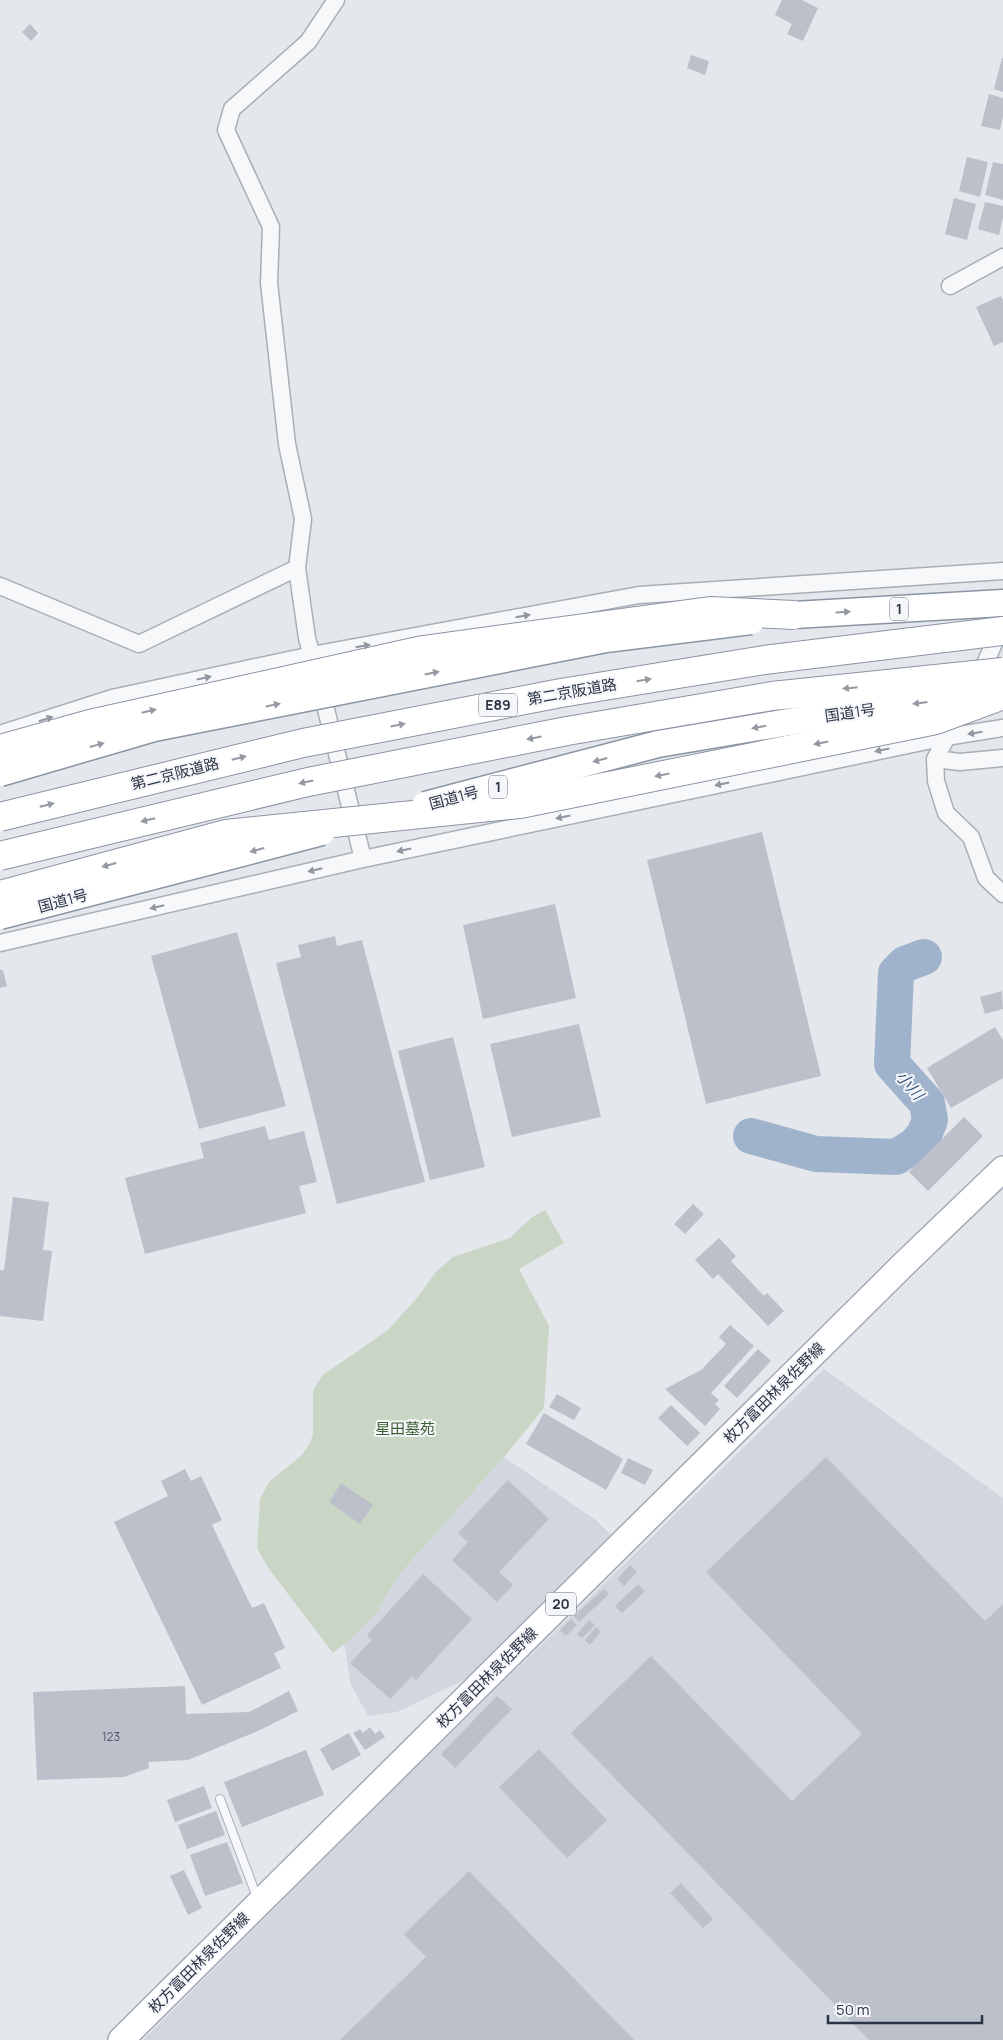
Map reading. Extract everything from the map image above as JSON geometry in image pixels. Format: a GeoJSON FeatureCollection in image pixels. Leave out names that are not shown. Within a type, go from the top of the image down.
{"type":"FeatureCollection","features":[{"type":"Feature","properties":{"kind":"highway","name":"1"},"geometry":{"type":"LineString","coordinates":[[0,773],[154,728],[606,639],[794,615],[1003,603]]}},
{"type":"Feature","properties":{"kind":"highway"},"geometry":{"type":"LineString","coordinates":[[0,749],[90,724],[423,650],[710,611],[794,615]]}},
{"type":"Feature","properties":{"kind":"highway","name":"第二京阪道路"},"geometry":{"type":"LineString","coordinates":[[0,817],[303,743],[552,695],[764,660],[1003,631]]}},
{"type":"Feature","properties":{"kind":"highway"},"geometry":{"type":"LineString","coordinates":[[0,856],[308,782],[568,731],[772,696],[1003,672]]}},
{"type":"Feature","properties":{"kind":"highway"},"geometry":{"type":"LineString","coordinates":[[0,895],[226,834],[520,804],[936,720],[1003,694]]}},
{"type":"Feature","properties":{"kind":"highway","name":"国道1号"},"geometry":{"type":"LineString","coordinates":[[0,916],[658,744],[854,712],[1003,694]]}},
{"type":"Feature","properties":{"kind":"main road","name":"枚方富田林泉佐野線"},"geometry":{"type":"LineString","coordinates":[[121,2040],[1003,1169]]}},
{"type":"Feature","properties":{"kind":"street"},"geometry":{"type":"LineString","coordinates":[[336,0],[308,42],[232,109],[226,130],[271,227],[269,283],[286,444],[303,519],[297,568],[307,638],[363,859]]}},
{"type":"Feature","properties":{"kind":"street"},"geometry":{"type":"LineString","coordinates":[[950,286],[1003,257]]}},
{"type":"Feature","properties":{"kind":"street"},"geometry":{"type":"LineString","coordinates":[[0,586],[139,644],[297,568]]}},
{"type":"Feature","properties":{"kind":"street"},"geometry":{"type":"LineString","coordinates":[[0,734],[112,698],[312,655],[639,595],[1003,572]]}},
{"type":"Feature","properties":{"kind":"street"},"geometry":{"type":"LineString","coordinates":[[1003,621],[967,704],[946,737],[935,759],[936,781],[946,813],[971,837],[986,878],[1003,894]]}},
{"type":"Feature","properties":{"kind":"street"},"geometry":{"type":"LineString","coordinates":[[0,943],[363,859],[946,737],[1003,728]]}},
{"type":"Feature","properties":{"kind":"street"},"geometry":{"type":"LineString","coordinates":[[935,759],[960,762],[1003,758]]}},
{"type":"Feature","properties":{"kind":"lane"},"geometry":{"type":"LineString","coordinates":[[220,1799],[259,1903]]}},
{"type":"Feature","properties":{"kind":"shaded area"},"geometry":{"type":"Polygon","coordinates":[[[824,1369],[1003,1498],[1003,2040],[143,2040],[404,1779],[824,1369]]]}},
{"type":"Feature","properties":{"kind":"shaded area"},"geometry":{"type":"Polygon","coordinates":[[[504,1457],[596,1520],[611,1535],[468,1678],[397,1712],[368,1716],[351,1685],[344,1643],[367,1624],[378,1611],[396,1578],[504,1457]]]}},
{"type":"Feature","properties":{"kind":"green space","name":"星田墓苑"},"geometry":{"type":"Polygon","coordinates":[[[545,1210],[564,1243],[519,1269],[549,1326],[544,1408],[504,1457],[396,1578],[378,1611],[367,1624],[333,1653],[269,1569],[257,1548],[260,1499],[269,1482],[302,1455],[310,1443],[313,1434],[313,1390],[323,1375],[388,1330],[417,1298],[436,1272],[453,1257],[510,1238],[532,1217],[545,1210]]]}},
{"type":"Feature","properties":{"kind":"building"},"geometry":{"type":"Polygon","coordinates":[[[782,0],[802,0],[818,8],[803,41],[787,34],[792,24],[775,15],[782,0]]]}},
{"type":"Feature","properties":{"kind":"building"},"geometry":{"type":"Polygon","coordinates":[[[30,24],[38,33],[31,41],[22,32],[30,24]]]}},
{"type":"Feature","properties":{"kind":"building"},"geometry":{"type":"Polygon","coordinates":[[[691,55],[709,61],[705,75],[687,68],[691,55]]]}},
{"type":"Feature","properties":{"kind":"building"},"geometry":{"type":"Polygon","coordinates":[[[1003,58],[1003,92],[994,89],[1003,58]]]}},
{"type":"Feature","properties":{"kind":"building"},"geometry":{"type":"Polygon","coordinates":[[[989,94],[1003,98],[1003,116],[1000,130],[981,126],[989,94]]]}},
{"type":"Feature","properties":{"kind":"building"},"geometry":{"type":"Polygon","coordinates":[[[967,157],[988,162],[980,197],[959,191],[967,157]]]}},
{"type":"Feature","properties":{"kind":"building"},"geometry":{"type":"Polygon","coordinates":[[[993,162],[1003,164],[1003,200],[985,195],[993,162]]]}},
{"type":"Feature","properties":{"kind":"building"},"geometry":{"type":"Polygon","coordinates":[[[954,198],[976,204],[967,240],[945,234],[954,198]]]}},
{"type":"Feature","properties":{"kind":"building"},"geometry":{"type":"Polygon","coordinates":[[[985,202],[1003,206],[1003,217],[999,235],[978,229],[985,202]]]}},
{"type":"Feature","properties":{"kind":"building"},"geometry":{"type":"Polygon","coordinates":[[[1001,296],[1003,300],[1003,342],[994,346],[976,307],[1001,296]]]}},
{"type":"Feature","properties":{"kind":"building"},"geometry":{"type":"Polygon","coordinates":[[[762,832],[821,1076],[706,1104],[647,860],[762,832]]]}},
{"type":"Feature","properties":{"kind":"building"},"geometry":{"type":"Polygon","coordinates":[[[555,904],[576,998],[483,1019],[463,925],[555,904]]]}},
{"type":"Feature","properties":{"kind":"building"},"geometry":{"type":"Polygon","coordinates":[[[237,932],[286,1106],[199,1129],[151,956],[237,932]]]}},
{"type":"Feature","properties":{"kind":"building"},"geometry":{"type":"Polygon","coordinates":[[[335,936],[337,946],[362,940],[425,1182],[337,1204],[276,963],[301,957],[298,945],[335,936]]]}},
{"type":"Feature","properties":{"kind":"building"},"geometry":{"type":"Polygon","coordinates":[[[0,970],[3,970],[7,986],[0,988],[0,970]]]}},
{"type":"Feature","properties":{"kind":"building"},"geometry":{"type":"Polygon","coordinates":[[[1002,991],[1003,1009],[985,1014],[980,997],[1002,991]]]}},
{"type":"Feature","properties":{"kind":"building"},"geometry":{"type":"Polygon","coordinates":[[[579,1024],[601,1117],[512,1137],[490,1044],[579,1024]]]}},
{"type":"Feature","properties":{"kind":"building"},"geometry":{"type":"Polygon","coordinates":[[[995,1027],[1003,1040],[1003,1078],[951,1108],[927,1068],[995,1027]]]}},
{"type":"Feature","properties":{"kind":"building"},"geometry":{"type":"Polygon","coordinates":[[[453,1037],[485,1167],[430,1180],[398,1051],[453,1037]]]}},
{"type":"Feature","properties":{"kind":"building"},"geometry":{"type":"Polygon","coordinates":[[[964,1117],[983,1136],[928,1191],[909,1172],[964,1117]]]}},
{"type":"Feature","properties":{"kind":"building"},"geometry":{"type":"Polygon","coordinates":[[[265,1126],[269,1140],[304,1131],[317,1182],[299,1186],[306,1213],[145,1254],[125,1178],[204,1158],[200,1143],[265,1126]]]}},
{"type":"Feature","properties":{"kind":"building"},"geometry":{"type":"Polygon","coordinates":[[[13,1197],[49,1202],[43,1250],[52,1251],[43,1321],[0,1316],[0,1270],[4,1270],[13,1197]]]}},
{"type":"Feature","properties":{"kind":"building"},"geometry":{"type":"Polygon","coordinates":[[[693,1204],[704,1214],[685,1234],[674,1224],[693,1204]]]}},
{"type":"Feature","properties":{"kind":"building"},"geometry":{"type":"Polygon","coordinates":[[[719,1238],[736,1256],[731,1261],[764,1296],[767,1293],[784,1311],[768,1326],[718,1274],[713,1279],[695,1260],[719,1238]]]}},
{"type":"Feature","properties":{"kind":"building"},"geometry":{"type":"Polygon","coordinates":[[[730,1325],[754,1346],[711,1393],[719,1400],[715,1404],[720,1409],[705,1426],[665,1389],[701,1370],[726,1344],[719,1337],[730,1325]]]}},
{"type":"Feature","properties":{"kind":"building"},"geometry":{"type":"Polygon","coordinates":[[[758,1349],[771,1361],[737,1398],[724,1386],[758,1349]]]}},
{"type":"Feature","properties":{"kind":"building"},"geometry":{"type":"Polygon","coordinates":[[[557,1394],[581,1408],[574,1420],[549,1407],[557,1394]]]}},
{"type":"Feature","properties":{"kind":"building"},"geometry":{"type":"Polygon","coordinates":[[[671,1405],[700,1433],[687,1446],[658,1418],[671,1405]]]}},
{"type":"Feature","properties":{"kind":"building"},"geometry":{"type":"Polygon","coordinates":[[[544,1413],[623,1459],[606,1490],[526,1444],[544,1413]]]}},
{"type":"Feature","properties":{"kind":"building"},"geometry":{"type":"Polygon","coordinates":[[[826,1457],[985,1621],[1003,1604],[1003,2040],[869,2040],[571,1733],[651,1656],[792,1801],[862,1734],[706,1572],[826,1457]]]}},
{"type":"Feature","properties":{"kind":"building"},"geometry":{"type":"Polygon","coordinates":[[[628,1458],[653,1470],[645,1485],[621,1473],[628,1458]]]}},
{"type":"Feature","properties":{"kind":"building"},"geometry":{"type":"Polygon","coordinates":[[[185,1469],[191,1481],[201,1476],[222,1520],[212,1525],[252,1608],[264,1603],[285,1648],[274,1653],[281,1668],[202,1705],[114,1522],[168,1496],[161,1481],[185,1469]]]}},
{"type":"Feature","properties":{"kind":"building"},"geometry":{"type":"Polygon","coordinates":[[[508,1480],[549,1519],[499,1572],[513,1585],[497,1602],[452,1560],[468,1542],[458,1533],[508,1480]]]}},
{"type":"Feature","properties":{"kind":"building"},"geometry":{"type":"Polygon","coordinates":[[[341,1483],[373,1505],[360,1524],[329,1502],[341,1483]]]}},
{"type":"Feature","properties":{"kind":"building"},"geometry":{"type":"Polygon","coordinates":[[[630,1565],[637,1572],[624,1586],[617,1579],[630,1565]]]}},
{"type":"Feature","properties":{"kind":"building"},"geometry":{"type":"Polygon","coordinates":[[[423,1574],[472,1619],[416,1680],[412,1676],[390,1699],[350,1663],[372,1640],[367,1635],[423,1574]]]}},
{"type":"Feature","properties":{"kind":"building"},"geometry":{"type":"Polygon","coordinates":[[[638,1584],[645,1591],[622,1613],[615,1606],[638,1584]]]}},
{"type":"Feature","properties":{"kind":"building"},"geometry":{"type":"Polygon","coordinates":[[[604,1589],[609,1594],[579,1622],[574,1616],[604,1589]]]}},
{"type":"Feature","properties":{"kind":"building"},"geometry":{"type":"Polygon","coordinates":[[[571,1619],[577,1625],[566,1636],[560,1630],[571,1619]]]}},
{"type":"Feature","properties":{"kind":"building"},"geometry":{"type":"Polygon","coordinates":[[[589,1620],[595,1625],[582,1638],[577,1634],[589,1620]]]}},
{"type":"Feature","properties":{"kind":"building"},"geometry":{"type":"Polygon","coordinates":[[[596,1627],[601,1631],[590,1645],[585,1640],[596,1627]]]}},
{"type":"Feature","properties":{"kind":"building"},"geometry":{"type":"Polygon","coordinates":[[[185,1686],[186,1714],[249,1712],[289,1691],[298,1711],[258,1731],[188,1760],[148,1762],[149,1768],[124,1777],[37,1780],[33,1692],[185,1686]]]}},
{"type":"Feature","properties":{"kind":"building"},"geometry":{"type":"Polygon","coordinates":[[[497,1696],[512,1709],[455,1768],[441,1754],[497,1696]]]}},
{"type":"Feature","properties":{"kind":"building"},"geometry":{"type":"Polygon","coordinates":[[[370,1727],[375,1734],[380,1730],[385,1737],[365,1750],[353,1733],[360,1729],[363,1733],[370,1727]]]}},
{"type":"Feature","properties":{"kind":"building"},"geometry":{"type":"Polygon","coordinates":[[[349,1733],[361,1755],[332,1771],[320,1749],[349,1733]]]}},
{"type":"Feature","properties":{"kind":"building"},"geometry":{"type":"Polygon","coordinates":[[[539,1749],[607,1820],[567,1858],[499,1787],[539,1749]]]}},
{"type":"Feature","properties":{"kind":"building"},"geometry":{"type":"Polygon","coordinates":[[[306,1750],[324,1795],[242,1827],[224,1782],[306,1750]]]}},
{"type":"Feature","properties":{"kind":"building"},"geometry":{"type":"Polygon","coordinates":[[[204,1786],[212,1808],[175,1822],[167,1800],[204,1786]]]}},
{"type":"Feature","properties":{"kind":"building"},"geometry":{"type":"Polygon","coordinates":[[[216,1811],[225,1835],[187,1849],[178,1825],[216,1811]]]}},
{"type":"Feature","properties":{"kind":"building"},"geometry":{"type":"Polygon","coordinates":[[[227,1842],[243,1883],[205,1896],[190,1855],[227,1842]]]}},
{"type":"Feature","properties":{"kind":"building"},"geometry":{"type":"Polygon","coordinates":[[[184,1870],[202,1908],[188,1915],[170,1876],[184,1870]]]}},
{"type":"Feature","properties":{"kind":"building"},"geometry":{"type":"Polygon","coordinates":[[[469,1871],[634,2040],[340,2040],[426,1957],[404,1934],[469,1871]]]}},
{"type":"Feature","properties":{"kind":"building"},"geometry":{"type":"Polygon","coordinates":[[[681,1883],[713,1919],[703,1928],[670,1893],[681,1883]]]}},
{"type":"Feature","properties":{"kind":"waterway","name":"小川"},"geometry":{"type":"LineString","coordinates":[[751,1136],[816,1154],[896,1157],[914,1146],[924,1135],[930,1120],[927,1103],[892,1064],[896,973],[905,964],[924,957]]}}]}
